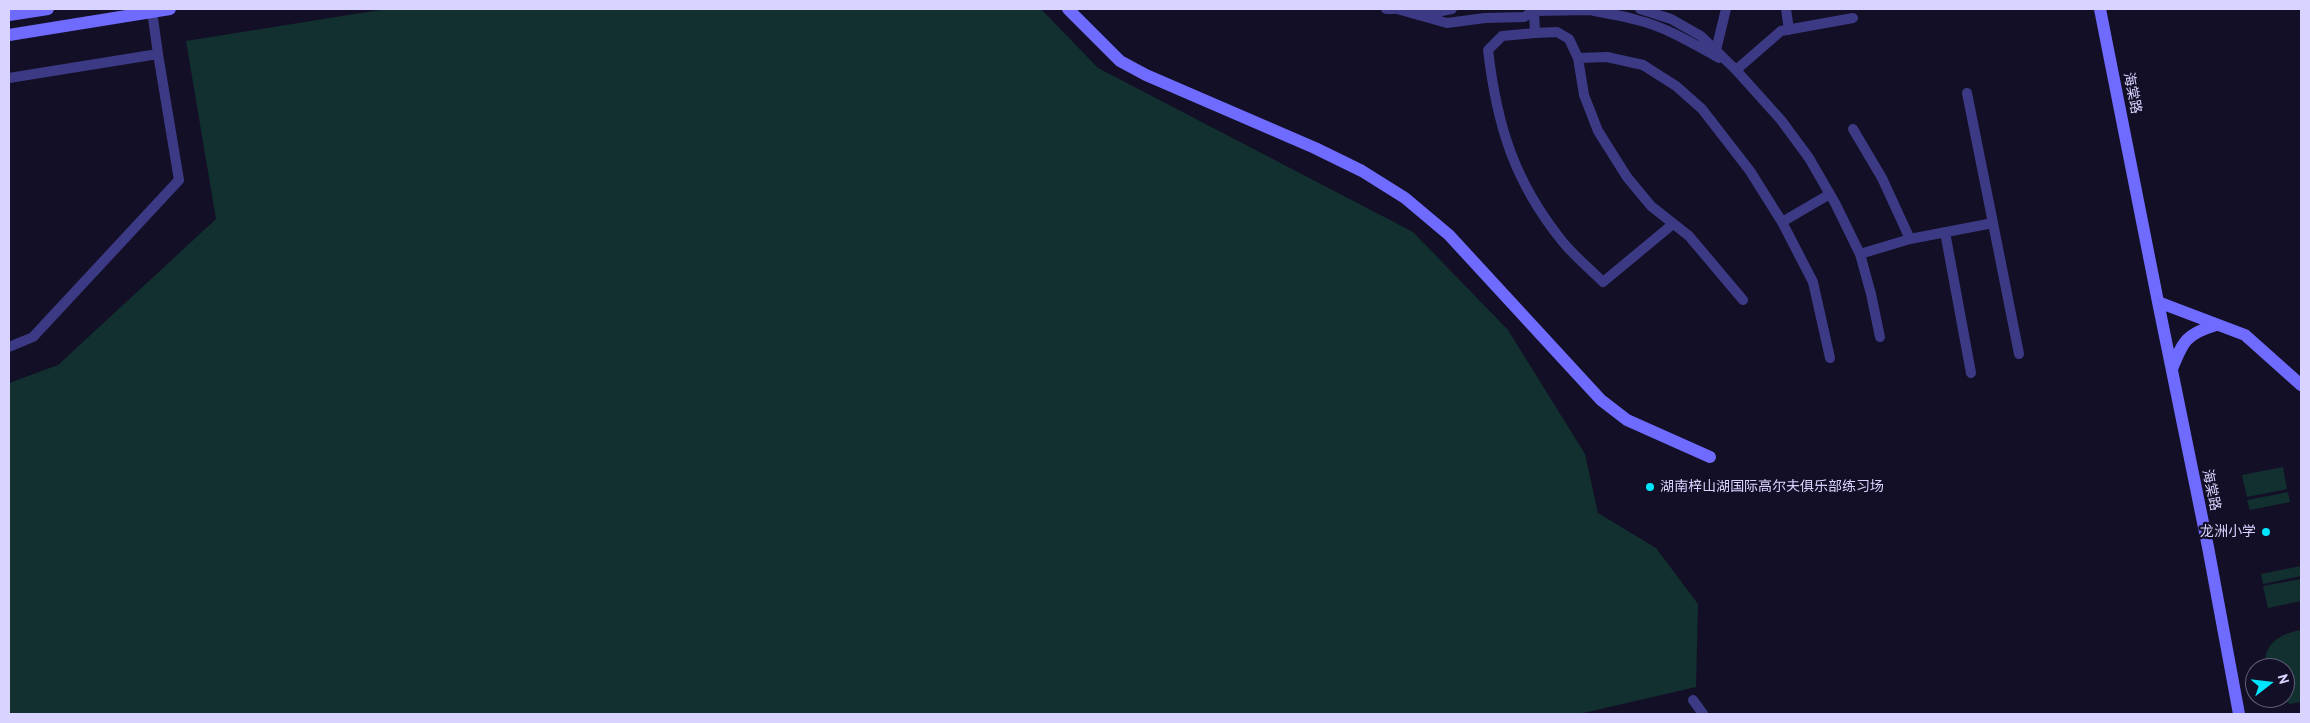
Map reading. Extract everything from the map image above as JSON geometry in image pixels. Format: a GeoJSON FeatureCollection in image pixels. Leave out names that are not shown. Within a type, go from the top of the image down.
{"type":"FeatureCollection","features":[{"type":"Feature","properties":{"kind":"street"},"geometry":{"type":"LineString","coordinates":[[9,15],[48,9]]}},
{"type":"Feature","properties":{"kind":"street"},"geometry":{"type":"LineString","coordinates":[[9,35],[170,9]]}},
{"type":"Feature","properties":{"kind":"street"},"geometry":{"type":"LineString","coordinates":[[1068,9],[1120,61],[1146,75],[1315,148],[1362,171],[1404,198],[1450,235],[1600,400],[1628,420],[1710,457]]}},
{"type":"Feature","properties":{"kind":"street"},"geometry":{"type":"LineString","coordinates":[[1386,9],[1395,9],[1447,23],[1486,18],[1524,17],[1532,10],[1585,9],[1607,15],[1636,19],[1669,31],[1732,66]]}},
{"type":"Feature","properties":{"kind":"street"},"geometry":{"type":"LineString","coordinates":[[1418,9],[1431,13],[1452,9]]}},
{"type":"Feature","properties":{"kind":"street"},"geometry":{"type":"LineString","coordinates":[[1640,9],[1671,19],[1701,36],[1732,66],[1781,120],[1809,158],[1830,194],[1860,254],[1872,294],[1880,337]]}},
{"type":"Feature","properties":{"kind":"street"},"geometry":{"type":"LineString","coordinates":[[1716,50],[1726,9]]}},
{"type":"Feature","properties":{"kind":"street"},"geometry":{"type":"LineString","coordinates":[[1786,9],[1789,30]]}},
{"type":"Feature","properties":{"kind":"street","name":"海棠路"},"geometry":{"type":"LineString","coordinates":[[2100,9],[2239,714]]}},
{"type":"Feature","properties":{"kind":"street"},"geometry":{"type":"LineString","coordinates":[[1532,10],[1535,33]]}},
{"type":"Feature","properties":{"kind":"street"},"geometry":{"type":"LineString","coordinates":[[9,347],[33,337],[179,180],[152,11]]}},
{"type":"Feature","properties":{"kind":"street"},"geometry":{"type":"LineString","coordinates":[[1732,66],[1781,31],[1853,18]]}},
{"type":"Feature","properties":{"kind":"street"},"geometry":{"type":"LineString","coordinates":[[1673,224],[1603,282],[1563,242],[1537,205],[1509,152],[1493,90],[1488,50],[1502,36],[1557,32],[1569,39],[1578,58],[1584,95],[1606,144],[1627,177],[1651,206],[1689,236],[1742,300]]}},
{"type":"Feature","properties":{"kind":"street"},"geometry":{"type":"LineString","coordinates":[[9,78],[158,54]]}},
{"type":"Feature","properties":{"kind":"street"},"geometry":{"type":"LineString","coordinates":[[1578,58],[1607,57],[1643,65],[1676,86],[1702,109],[1750,171],[1782,222],[1813,282],[1830,358]]}},
{"type":"Feature","properties":{"kind":"street"},"geometry":{"type":"LineString","coordinates":[[1968,93],[2019,354]]}},
{"type":"Feature","properties":{"kind":"street"},"geometry":{"type":"LineString","coordinates":[[1853,129],[1882,178],[1910,239]]}},
{"type":"Feature","properties":{"kind":"street"},"geometry":{"type":"LineString","coordinates":[[1782,222],[1830,194]]}},
{"type":"Feature","properties":{"kind":"street"},"geometry":{"type":"LineString","coordinates":[[1860,254],[1910,239],[1993,223]]}},
{"type":"Feature","properties":{"kind":"street"},"geometry":{"type":"LineString","coordinates":[[1945,232],[1971,373]]}},
{"type":"Feature","properties":{"kind":"street"},"geometry":{"type":"LineString","coordinates":[[2158,302],[2246,335],[2301,385]]}},
{"type":"Feature","properties":{"kind":"street"},"geometry":{"type":"LineString","coordinates":[[2172,370],[2181,345],[2196,331],[2216,325]]}},
{"type":"Feature","properties":{"kind":"street"},"geometry":{"type":"LineString","coordinates":[[1693,700],[1703,714]]}},
{"type":"Feature","properties":{"kind":"green space"},"geometry":{"type":"Polygon","coordinates":[[[386,9],[1041,9],[1098,68],[1413,232],[1508,330],[1585,454],[1598,513],[1656,548],[1698,604],[1696,687],[1579,714],[9,714],[9,383],[58,365],[216,219],[186,41],[386,9]]]}},
{"type":"Feature","properties":{"kind":"green space"},"geometry":{"type":"Polygon","coordinates":[[[2283,467],[2287,489],[2247,497],[2242,475],[2283,467]]]}},
{"type":"Feature","properties":{"kind":"green space"},"geometry":{"type":"Polygon","coordinates":[[[2288,492],[2290,502],[2250,510],[2247,500],[2288,492]]]}},
{"type":"Feature","properties":{"kind":"green space"},"geometry":{"type":"Polygon","coordinates":[[[2301,566],[2301,576],[2263,584],[2261,574],[2301,566]]]}},
{"type":"Feature","properties":{"kind":"green space"},"geometry":{"type":"Polygon","coordinates":[[[2301,579],[2301,601],[2268,608],[2263,586],[2301,579]]]}},
{"type":"Feature","properties":{"kind":"green space"},"geometry":{"type":"Polygon","coordinates":[[[2301,630],[2301,702],[2295,703],[2295,658],[2265,658],[2274,641],[2286,634],[2301,630]]]}},
{"type":"Feature","properties":{"kind":"place","name":"湖南梓山湖国际高尔夫俱乐部练习场"},"geometry":{"type":"Point","coordinates":[1650,487]}},
{"type":"Feature","properties":{"kind":"place","name":"龙洲小学"},"geometry":{"type":"Point","coordinates":[2266,532]}}]}
